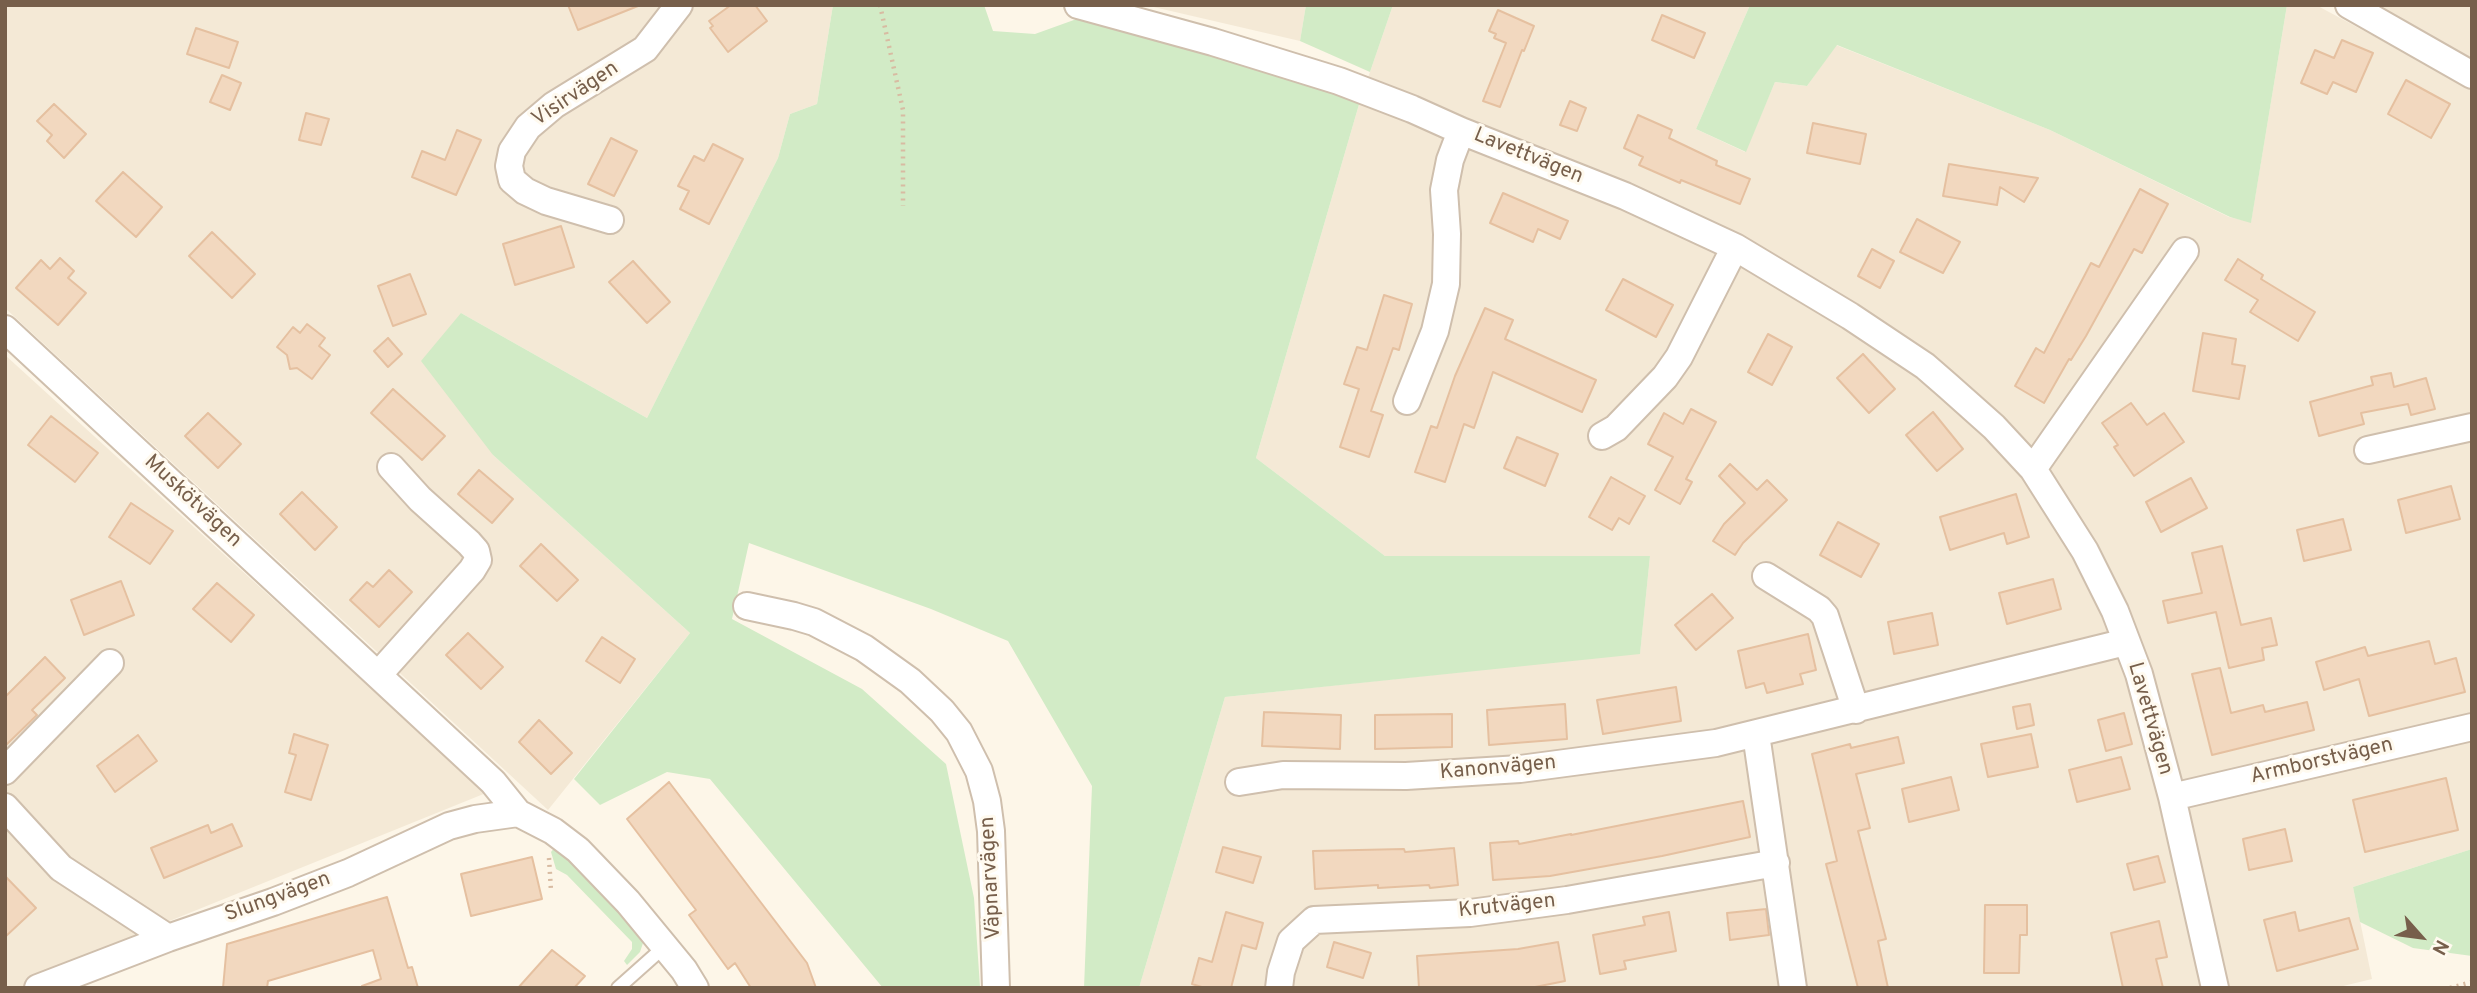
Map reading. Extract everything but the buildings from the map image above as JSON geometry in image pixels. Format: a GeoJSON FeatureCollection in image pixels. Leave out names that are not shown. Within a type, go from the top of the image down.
{"type":"FeatureCollection","features":[{"type":"Feature","properties":{"kind":"street","name":"Visirvägen"},"geometry":{"type":"LineString","coordinates":[[610,220],[546,201],[525,191],[513,180],[509,166],[512,151],[528,127],[554,105],[645,49],[679,5]]}},
{"type":"Feature","properties":{"kind":"street"},"geometry":{"type":"LineString","coordinates":[[1078,5],[1213,42],[1339,81],[1412,108],[1461,131]]}},
{"type":"Feature","properties":{"kind":"street"},"geometry":{"type":"LineString","coordinates":[[2349,5],[2472,75]]}},
{"type":"Feature","properties":{"kind":"street","name":"Lavettvägen"},"geometry":{"type":"LineString","coordinates":[[1407,401],[1435,331],[1446,284],[1444,190],[1450,160],[1461,131],[1625,196],[1735,247],[1850,316],[1925,366],[1994,427],[2033,469],[2085,551],[2115,611],[2139,674],[2172,797],[2215,988]]}},
{"type":"Feature","properties":{"kind":"street"},"geometry":{"type":"LineString","coordinates":[[1602,436],[1616,428],[1665,376],[1679,357],[1735,247]]}},
{"type":"Feature","properties":{"kind":"street"},"geometry":{"type":"LineString","coordinates":[[2033,469],[2185,251]]}},
{"type":"Feature","properties":{"kind":"street","name":"Muskötvägen"},"geometry":{"type":"LineString","coordinates":[[5,329],[493,782],[518,813],[546,826],[578,850],[628,902],[695,988]]}},
{"type":"Feature","properties":{"kind":"street"},"geometry":{"type":"LineString","coordinates":[[2368,450],[2472,427]]}},
{"type":"Feature","properties":{"kind":"street"},"geometry":{"type":"LineString","coordinates":[[378,676],[478,560],[476,551],[469,543],[419,499],[391,467]]}},
{"type":"Feature","properties":{"kind":"street"},"geometry":{"type":"LineString","coordinates":[[1766,576],[1819,609],[1825,616],[1856,710]]}},
{"type":"Feature","properties":{"kind":"street","name":"Väpnarvägen"},"geometry":{"type":"LineString","coordinates":[[747,606],[794,615],[814,622],[864,648],[910,681],[942,711],[958,732],[979,771],[990,821],[995,899],[996,988]]}},
{"type":"Feature","properties":{"kind":"street","name":"Kanonvägen"},"geometry":{"type":"LineString","coordinates":[[1239,782],[1283,775],[1406,776],[1520,769],[1716,743],[2126,642]]}},
{"type":"Feature","properties":{"kind":"street"},"geometry":{"type":"LineString","coordinates":[[5,771],[110,663]]}},
{"type":"Feature","properties":{"kind":"street","name":"Armborstvägen"},"geometry":{"type":"LineString","coordinates":[[2172,797],[2472,727]]}},
{"type":"Feature","properties":{"kind":"street"},"geometry":{"type":"LineString","coordinates":[[1756,734],[1793,988]]}},
{"type":"Feature","properties":{"kind":"street"},"geometry":{"type":"LineString","coordinates":[[5,807],[61,868],[168,937]]}},
{"type":"Feature","properties":{"kind":"street","name":"Slungvägen"},"geometry":{"type":"LineString","coordinates":[[38,988],[168,937],[273,902],[348,873],[449,826],[483,817],[518,813]]}},
{"type":"Feature","properties":{"kind":"street","name":"Krutvägen"},"geometry":{"type":"LineString","coordinates":[[1279,988],[1291,940],[1314,920],[1471,913],[1567,901],[1776,863]]}},
{"type":"Feature","properties":{"kind":"lane"},"geometry":{"type":"LineString","coordinates":[[618,988],[664,947]]}},
{"type":"Feature","properties":{"kind":"path"},"geometry":{"type":"LineString","coordinates":[[880,5],[903,110],[903,206]]}},
{"type":"Feature","properties":{"kind":"path"},"geometry":{"type":"LineString","coordinates":[[2450,988],[2472,982]]}},
{"type":"Feature","properties":{"kind":"shaded area"},"geometry":{"type":"Polygon","coordinates":[[[5,5],[833,5],[817,104],[790,114],[778,158],[647,418],[461,313],[493,455],[690,633],[548,810],[5,308],[5,5]]]}},
{"type":"Feature","properties":{"kind":"shaded area"},"geometry":{"type":"Polygon","coordinates":[[[1145,5],[1306,5],[1300,41],[1145,5]]]}},
{"type":"Feature","properties":{"kind":"shaded area"},"geometry":{"type":"Polygon","coordinates":[[[1393,5],[1750,5],[1696,129],[1745,152],[1775,82],[1807,86],[1836,45],[2050,130],[2229,217],[2251,222],[2287,5],[2316,5],[2472,89],[2472,849],[2353,887],[2372,979],[2335,988],[1139,988],[1225,697],[1640,653],[1650,556],[1385,556],[1256,458],[1360,101],[1393,5]]]}},
{"type":"Feature","properties":{"kind":"shaded area"},"geometry":{"type":"Polygon","coordinates":[[[2372,5],[2472,5],[2472,61],[2372,5]]]}},
{"type":"Feature","properties":{"kind":"shaded area"},"geometry":{"type":"Polygon","coordinates":[[[5,355],[486,793],[167,922],[59,853],[5,797],[5,355]]]}},
{"type":"Feature","properties":{"kind":"shaded area"},"geometry":{"type":"Polygon","coordinates":[[[5,826],[20,845],[57,875],[152,938],[23,988],[5,988],[5,826]]]}},
{"type":"Feature","properties":{"kind":"green space"},"geometry":{"type":"Polygon","coordinates":[[[833,5],[984,5],[993,31],[1035,34],[1085,16],[1360,101],[1256,458],[1385,556],[1650,556],[1640,654],[1225,697],[1139,988],[1084,988],[1092,786],[1008,641],[931,609],[749,543],[732,619],[862,689],[946,764],[974,898],[980,987],[883,988],[710,779],[667,772],[600,805],[574,779],[690,633],[493,455],[421,361],[461,313],[647,418],[778,158],[790,114],[817,104],[833,5]]]}},
{"type":"Feature","properties":{"kind":"green space"},"geometry":{"type":"Polygon","coordinates":[[[1306,5],[1393,5],[1370,72],[1300,41],[1306,5]]]}},
{"type":"Feature","properties":{"kind":"green space"},"geometry":{"type":"Polygon","coordinates":[[[1750,5],[2287,5],[2251,223],[2230,217],[2050,130],[1837,45],[1807,86],[1775,82],[1746,152],[1696,129],[1750,5]]]}},
{"type":"Feature","properties":{"kind":"green space"},"geometry":{"type":"Polygon","coordinates":[[[555,847],[572,861],[639,933],[643,943],[640,952],[627,965],[624,961],[632,949],[632,942],[567,875],[556,869],[551,852],[555,847]]]}},
{"type":"Feature","properties":{"kind":"green space"},"geometry":{"type":"Polygon","coordinates":[[[2472,849],[2472,956],[2413,948],[2360,922],[2353,887],[2472,849]]]}}]}
